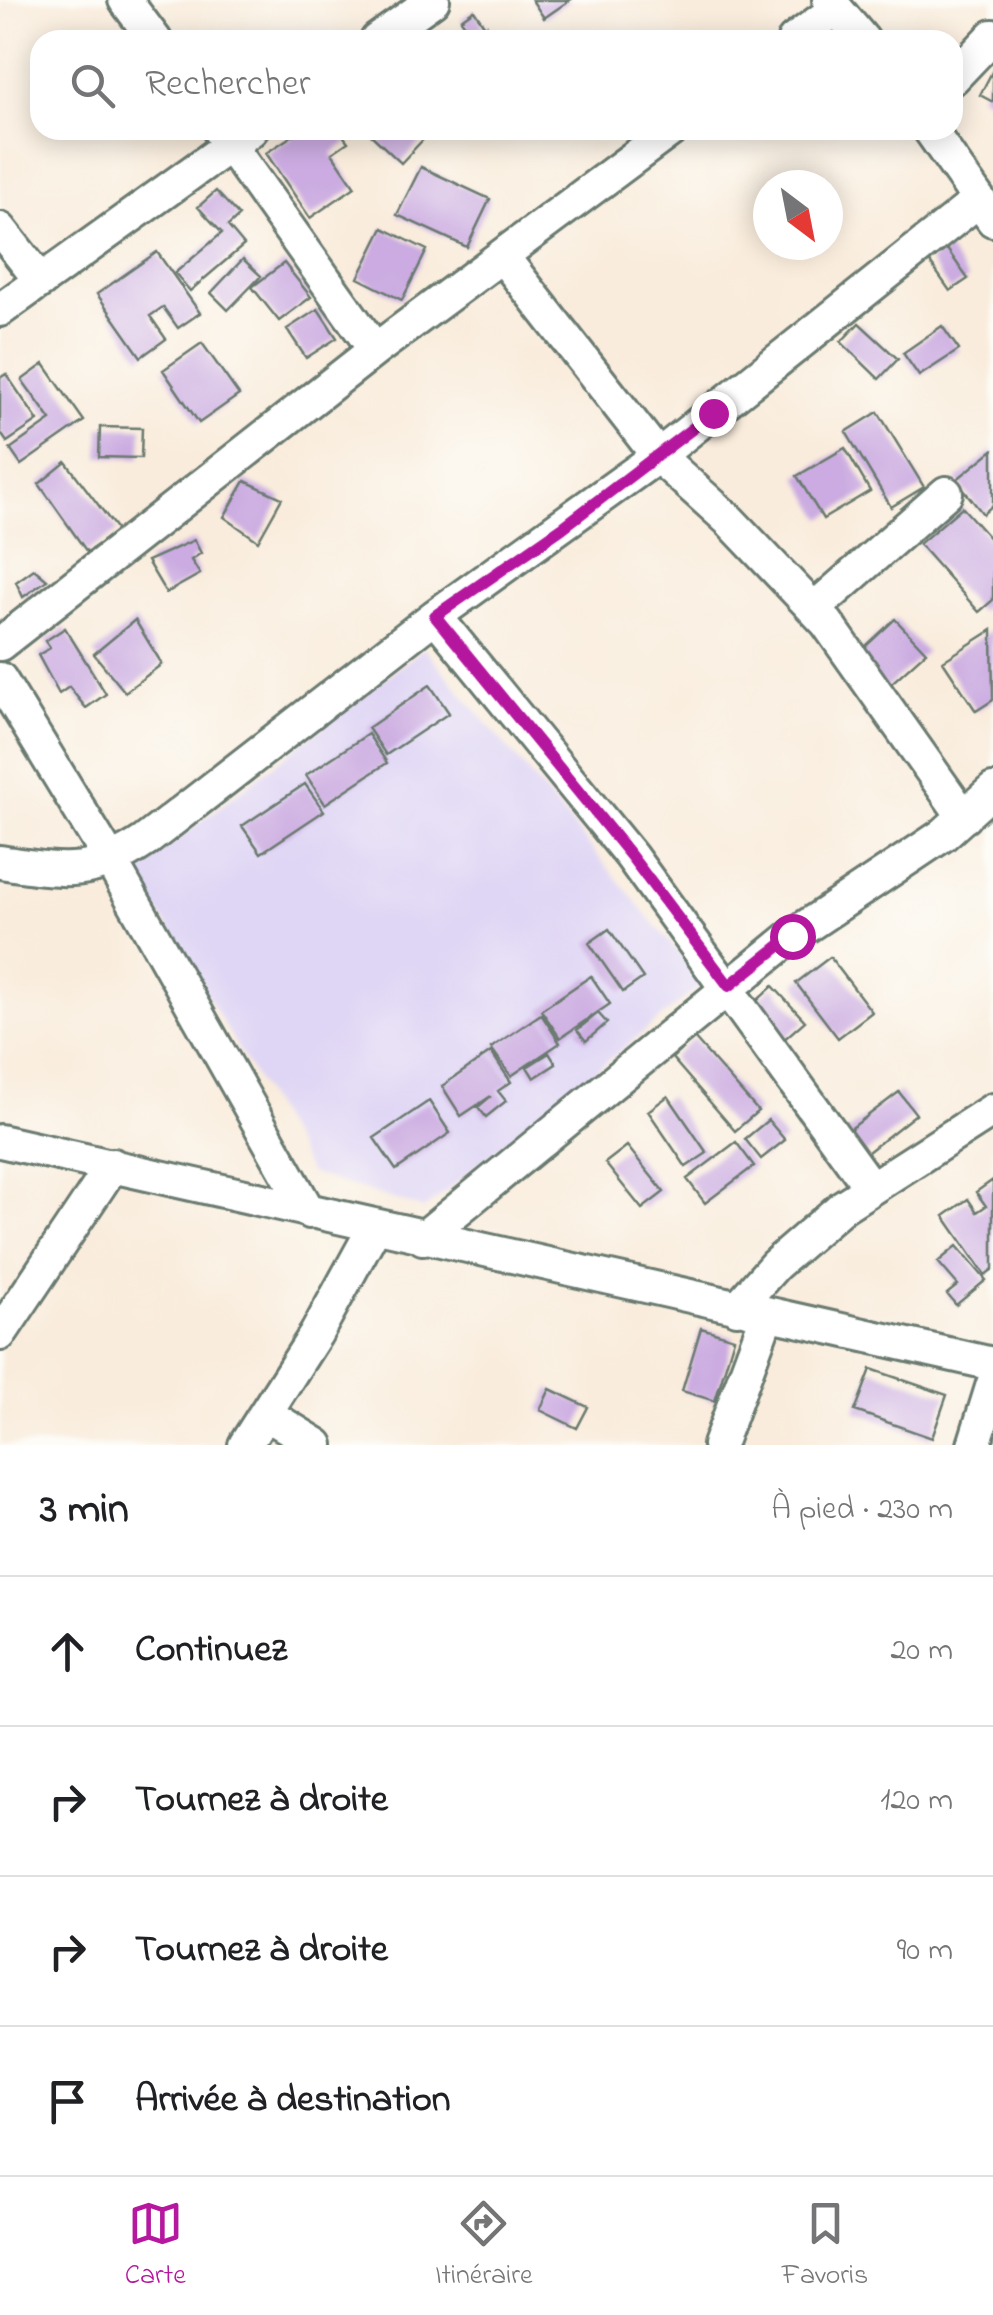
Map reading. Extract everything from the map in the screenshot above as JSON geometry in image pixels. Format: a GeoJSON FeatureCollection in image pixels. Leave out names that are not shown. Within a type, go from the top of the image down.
{"type":"FeatureCollection","features":[{"type":"Feature","properties":{"kind":"street"},"geometry":{"type":"LineString","coordinates":[[125,0],[148,30]]}},
{"type":"Feature","properties":{"kind":"street"},"geometry":{"type":"LineString","coordinates":[[391,30],[433,0]]}},
{"type":"Feature","properties":{"kind":"street"},"geometry":{"type":"LineString","coordinates":[[805,30],[832,5],[854,30]]}},
{"type":"Feature","properties":{"kind":"street"},"geometry":{"type":"LineString","coordinates":[[963,68],[993,36]]}},
{"type":"Feature","properties":{"kind":"street"},"geometry":{"type":"LineString","coordinates":[[0,310],[226,140]]}},
{"type":"Feature","properties":{"kind":"street"},"geometry":{"type":"LineString","coordinates":[[236,140],[375,350]]}},
{"type":"Feature","properties":{"kind":"street"},"geometry":{"type":"LineString","coordinates":[[0,644],[375,350],[658,140]]}},
{"type":"Feature","properties":{"kind":"street"},"geometry":{"type":"LineString","coordinates":[[0,862],[72,870],[112,863],[435,616],[658,456],[986,210],[937,140]]}},
{"type":"Feature","properties":{"kind":"street"},"geometry":{"type":"LineString","coordinates":[[0,229],[41,280]]}},
{"type":"Feature","properties":{"kind":"street"},"geometry":{"type":"LineString","coordinates":[[502,256],[658,456],[720,511],[814,608],[964,817]]}},
{"type":"Feature","properties":{"kind":"street"},"geometry":{"type":"LineString","coordinates":[[814,608],[946,492]]}},
{"type":"Feature","properties":{"kind":"street"},"geometry":{"type":"LineString","coordinates":[[435,616],[631,856],[729,986],[871,1188]]}},
{"type":"Feature","properties":{"kind":"street"},"geometry":{"type":"LineString","coordinates":[[0,678],[112,863],[309,1212]]}},
{"type":"Feature","properties":{"kind":"street"},"geometry":{"type":"LineString","coordinates":[[424,1238],[729,986],[843,899],[915,855],[993,790]]}},
{"type":"Feature","properties":{"kind":"street"},"geometry":{"type":"LineString","coordinates":[[719,1445],[752,1312],[820,1224],[993,1110]]}},
{"type":"Feature","properties":{"kind":"street"},"geometry":{"type":"LineString","coordinates":[[0,1141],[993,1364]]}},
{"type":"Feature","properties":{"kind":"street"},"geometry":{"type":"LineString","coordinates":[[0,1334],[113,1165]]}},
{"type":"Feature","properties":{"kind":"street"},"geometry":{"type":"LineString","coordinates":[[244,1445],[268,1414],[374,1228]]}},
{"type":"Feature","properties":{"kind":"street"},"geometry":{"type":"LineString","coordinates":[[974,1445],[993,1384]]}},
{"type":"Feature","properties":{"kind":"street"},"geometry":{"type":"LineString","coordinates":[[268,1414],[317,1445]]}},
{"type":"Feature","properties":{"kind":"shaded area"},"geometry":{"type":"Polygon","coordinates":[[[424,648],[704,983],[424,1209],[310,1173],[136,872],[424,648]]]}},
{"type":"Feature","properties":{"kind":"building"},"geometry":{"type":"Polygon","coordinates":[[[532,0],[570,0],[544,18],[532,0]]]}},
{"type":"Feature","properties":{"kind":"building"},"geometry":{"type":"Polygon","coordinates":[[[474,10],[484,25],[468,30],[461,19],[474,10]]]}},
{"type":"Feature","properties":{"kind":"building"},"geometry":{"type":"Polygon","coordinates":[[[993,70],[993,102],[980,95],[993,70]]]}},
{"type":"Feature","properties":{"kind":"building"},"geometry":{"type":"Polygon","coordinates":[[[286,140],[346,140],[332,153],[355,187],[310,218],[266,153],[286,140]]]}},
{"type":"Feature","properties":{"kind":"building"},"geometry":{"type":"Polygon","coordinates":[[[376,140],[423,140],[401,163],[376,140]]]}},
{"type":"Feature","properties":{"kind":"building"},"geometry":{"type":"Polygon","coordinates":[[[421,167],[490,199],[467,247],[397,215],[421,167]]]}},
{"type":"Feature","properties":{"kind":"building"},"geometry":{"type":"Polygon","coordinates":[[[216,191],[239,216],[228,226],[244,245],[190,291],[175,273],[222,233],[198,207],[216,191]]]}},
{"type":"Feature","properties":{"kind":"building"},"geometry":{"type":"Polygon","coordinates":[[[383,228],[427,250],[402,300],[358,278],[383,228]]]}},
{"type":"Feature","properties":{"kind":"building"},"geometry":{"type":"Polygon","coordinates":[[[947,249],[968,279],[950,291],[929,261],[947,249]]]}},
{"type":"Feature","properties":{"kind":"building"},"geometry":{"type":"Polygon","coordinates":[[[157,252],[200,313],[178,328],[163,307],[150,316],[166,339],[141,357],[97,294],[157,252]]]}},
{"type":"Feature","properties":{"kind":"building"},"geometry":{"type":"Polygon","coordinates":[[[243,259],[261,276],[228,310],[211,293],[243,259]]]}},
{"type":"Feature","properties":{"kind":"building"},"geometry":{"type":"Polygon","coordinates":[[[284,263],[311,297],[279,321],[252,287],[284,263]]]}},
{"type":"Feature","properties":{"kind":"building"},"geometry":{"type":"Polygon","coordinates":[[[318,309],[337,338],[306,358],[287,329],[318,309]]]}},
{"type":"Feature","properties":{"kind":"building"},"geometry":{"type":"Polygon","coordinates":[[[859,323],[898,359],[879,379],[841,342],[859,323]]]}},
{"type":"Feature","properties":{"kind":"building"},"geometry":{"type":"Polygon","coordinates":[[[942,326],[959,350],[919,376],[903,353],[942,326]]]}},
{"type":"Feature","properties":{"kind":"building"},"geometry":{"type":"Polygon","coordinates":[[[202,343],[239,395],[199,423],[163,370],[202,343]]]}},
{"type":"Feature","properties":{"kind":"building"},"geometry":{"type":"Polygon","coordinates":[[[44,364],[84,421],[21,465],[10,449],[51,420],[22,380],[44,364]]]}},
{"type":"Feature","properties":{"kind":"building"},"geometry":{"type":"Polygon","coordinates":[[[6,374],[38,421],[7,442],[0,432],[0,378],[6,374]]]}},
{"type":"Feature","properties":{"kind":"building"},"geometry":{"type":"Polygon","coordinates":[[[878,412],[924,487],[891,507],[846,432],[878,412]]]}},
{"type":"Feature","properties":{"kind":"building"},"geometry":{"type":"Polygon","coordinates":[[[100,427],[142,428],[141,458],[99,457],[100,427]]]}},
{"type":"Feature","properties":{"kind":"building"},"geometry":{"type":"Polygon","coordinates":[[[845,448],[870,491],[823,519],[797,476],[845,448]]]}},
{"type":"Feature","properties":{"kind":"building"},"geometry":{"type":"Polygon","coordinates":[[[993,450],[993,505],[983,514],[956,480],[993,450]]]}},
{"type":"Feature","properties":{"kind":"building"},"geometry":{"type":"Polygon","coordinates":[[[66,462],[118,531],[87,552],[39,484],[66,462]]]}},
{"type":"Feature","properties":{"kind":"building"},"geometry":{"type":"Polygon","coordinates":[[[245,481],[282,498],[258,541],[224,517],[245,481]]]}},
{"type":"Feature","properties":{"kind":"building"},"geometry":{"type":"Polygon","coordinates":[[[962,507],[993,542],[993,600],[979,612],[919,544],[962,507]]]}},
{"type":"Feature","properties":{"kind":"building"},"geometry":{"type":"Polygon","coordinates":[[[194,540],[201,553],[191,560],[200,574],[166,593],[147,561],[194,540]]]}},
{"type":"Feature","properties":{"kind":"building"},"geometry":{"type":"Polygon","coordinates":[[[34,569],[47,580],[23,597],[16,582],[34,569]]]}},
{"type":"Feature","properties":{"kind":"building"},"geometry":{"type":"Polygon","coordinates":[[[895,619],[926,652],[884,690],[854,657],[895,619]]]}},
{"type":"Feature","properties":{"kind":"building"},"geometry":{"type":"Polygon","coordinates":[[[135,620],[162,664],[125,692],[94,654],[135,620]]]}},
{"type":"Feature","properties":{"kind":"building"},"geometry":{"type":"Polygon","coordinates":[[[65,628],[106,694],[86,708],[69,687],[59,694],[38,655],[50,648],[45,641],[65,628]]]}},
{"type":"Feature","properties":{"kind":"building"},"geometry":{"type":"Polygon","coordinates":[[[992,630],[993,700],[976,711],[943,661],[992,630]]]}},
{"type":"Feature","properties":{"kind":"building"},"geometry":{"type":"Polygon","coordinates":[[[430,685],[449,713],[386,755],[368,728],[430,685]]]}},
{"type":"Feature","properties":{"kind":"building"},"geometry":{"type":"Polygon","coordinates":[[[368,734],[387,763],[325,804],[306,775],[368,734]]]}},
{"type":"Feature","properties":{"kind":"building"},"geometry":{"type":"Polygon","coordinates":[[[305,784],[324,811],[261,853],[242,826],[305,784]]]}},
{"type":"Feature","properties":{"kind":"building"},"geometry":{"type":"Polygon","coordinates":[[[609,929],[643,978],[623,992],[589,943],[609,929]]]}},
{"type":"Feature","properties":{"kind":"building"},"geometry":{"type":"Polygon","coordinates":[[[830,957],[872,1012],[838,1038],[796,983],[830,957]]]}},
{"type":"Feature","properties":{"kind":"building"},"geometry":{"type":"Polygon","coordinates":[[[591,976],[610,1004],[560,1038],[541,1010],[591,976]]]}},
{"type":"Feature","properties":{"kind":"building"},"geometry":{"type":"Polygon","coordinates":[[[773,986],[805,1021],[781,1042],[750,1007],[773,986]]]}},
{"type":"Feature","properties":{"kind":"building"},"geometry":{"type":"Polygon","coordinates":[[[598,1013],[607,1023],[586,1041],[577,1030],[598,1013]]]}},
{"type":"Feature","properties":{"kind":"building"},"geometry":{"type":"Polygon","coordinates":[[[541,1014],[560,1043],[511,1076],[491,1048],[541,1014]]]}},
{"type":"Feature","properties":{"kind":"building"},"geometry":{"type":"Polygon","coordinates":[[[694,1038],[758,1111],[735,1131],[672,1058],[694,1038]]]}},
{"type":"Feature","properties":{"kind":"building"},"geometry":{"type":"Polygon","coordinates":[[[491,1052],[511,1082],[498,1091],[506,1101],[486,1117],[478,1107],[491,1096],[461,1116],[442,1086],[491,1052]]]}},
{"type":"Feature","properties":{"kind":"building"},"geometry":{"type":"Polygon","coordinates":[[[549,1053],[556,1064],[534,1078],[527,1067],[549,1053]]]}},
{"type":"Feature","properties":{"kind":"building"},"geometry":{"type":"Polygon","coordinates":[[[899,1092],[916,1114],[863,1156],[845,1133],[899,1092]]]}},
{"type":"Feature","properties":{"kind":"building"},"geometry":{"type":"Polygon","coordinates":[[[668,1096],[707,1153],[686,1167],[648,1111],[668,1096]]]}},
{"type":"Feature","properties":{"kind":"building"},"geometry":{"type":"Polygon","coordinates":[[[429,1101],[450,1133],[396,1170],[374,1138],[429,1101]]]}},
{"type":"Feature","properties":{"kind":"building"},"geometry":{"type":"Polygon","coordinates":[[[768,1120],[785,1140],[761,1159],[745,1139],[768,1120]]]}},
{"type":"Feature","properties":{"kind":"building"},"geometry":{"type":"Polygon","coordinates":[[[736,1142],[754,1166],[705,1203],[687,1179],[736,1142]]]}},
{"type":"Feature","properties":{"kind":"building"},"geometry":{"type":"Polygon","coordinates":[[[627,1146],[664,1192],[642,1209],[605,1163],[627,1146]]]}},
{"type":"Feature","properties":{"kind":"building"},"geometry":{"type":"Polygon","coordinates":[[[993,1180],[993,1269],[985,1275],[944,1216],[968,1199],[977,1212],[986,1206],[976,1192],[993,1180]]]}},
{"type":"Feature","properties":{"kind":"building"},"geometry":{"type":"Polygon","coordinates":[[[957,1246],[986,1280],[956,1305],[947,1294],[958,1285],[938,1262],[957,1246]]]}},
{"type":"Feature","properties":{"kind":"building"},"geometry":{"type":"Polygon","coordinates":[[[701,1328],[734,1338],[715,1401],[682,1391],[701,1328]]]}},
{"type":"Feature","properties":{"kind":"building"},"geometry":{"type":"Polygon","coordinates":[[[871,1369],[947,1395],[932,1438],[855,1411],[871,1369]]]}},
{"type":"Feature","properties":{"kind":"building"},"geometry":{"type":"Polygon","coordinates":[[[550,1389],[588,1407],[577,1428],[540,1410],[550,1389]]]}},
{"type":"Feature","properties":{"kind":"route"},"geometry":{"type":"LineString","coordinates":[[713,413],[562,528],[435,616],[631,856],[729,986],[792,936]]}}]}
